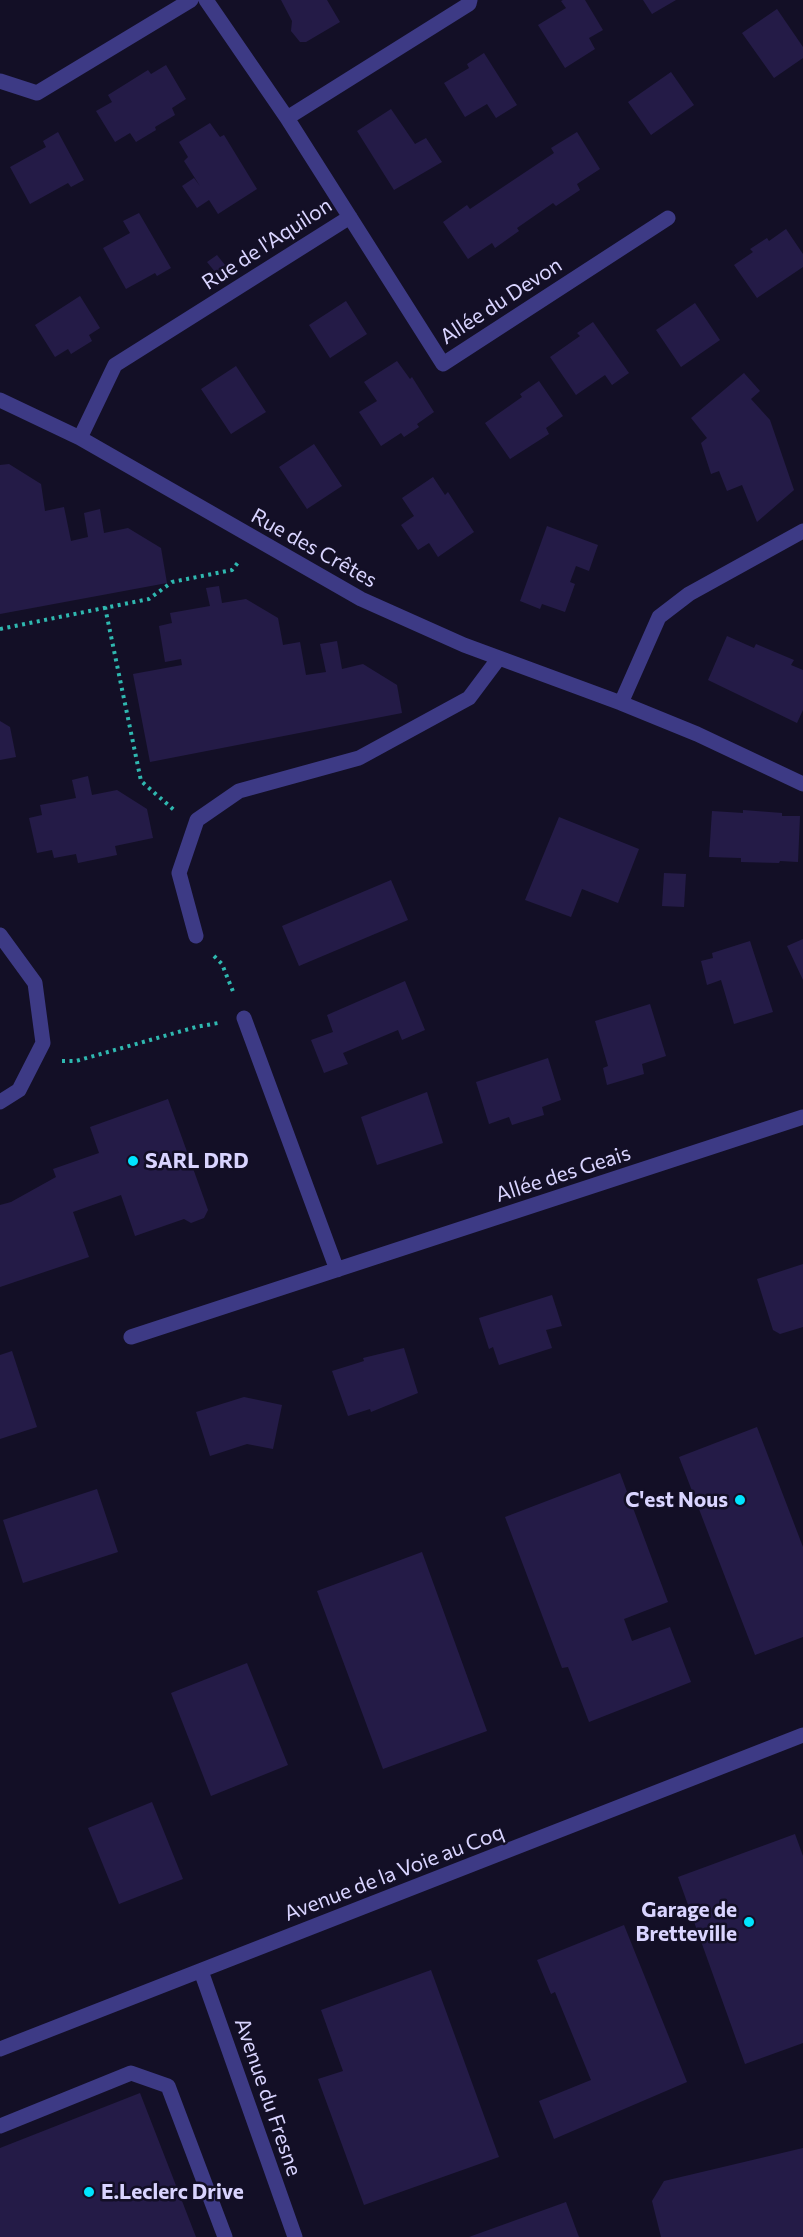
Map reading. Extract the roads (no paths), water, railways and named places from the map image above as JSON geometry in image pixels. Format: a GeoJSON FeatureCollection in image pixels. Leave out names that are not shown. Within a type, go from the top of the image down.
{"type":"FeatureCollection","features":[{"type":"Feature","properties":{"kind":"street"},"geometry":{"type":"LineString","coordinates":[[0,81],[37,93],[191,0]]}},
{"type":"Feature","properties":{"kind":"street","name":"Rue de l'Aquilon"},"geometry":{"type":"LineString","coordinates":[[80,438],[114,365],[350,218],[287,118],[206,0]]}},
{"type":"Feature","properties":{"kind":"street"},"geometry":{"type":"LineString","coordinates":[[287,118],[469,4],[470,0]]}},
{"type":"Feature","properties":{"kind":"street","name":"Allée du Devon"},"geometry":{"type":"LineString","coordinates":[[350,218],[443,364],[668,218]]}},
{"type":"Feature","properties":{"kind":"street","name":"Rue des Crêtes"},"geometry":{"type":"LineString","coordinates":[[0,400],[80,438],[361,600],[464,645],[621,703],[697,734],[803,784]]}},
{"type":"Feature","properties":{"kind":"street"},"geometry":{"type":"LineString","coordinates":[[621,703],[659,617],[688,594],[803,531]]}},
{"type":"Feature","properties":{"kind":"street"},"geometry":{"type":"LineString","coordinates":[[196,936],[179,873],[197,820],[238,791],[359,758],[469,698],[499,658]]}},
{"type":"Feature","properties":{"kind":"street"},"geometry":{"type":"LineString","coordinates":[[0,935],[35,983],[43,1043],[19,1090],[0,1102]]}},
{"type":"Feature","properties":{"kind":"street"},"geometry":{"type":"LineString","coordinates":[[244,1018],[336,1270]]}},
{"type":"Feature","properties":{"kind":"street","name":"Allée des Geais"},"geometry":{"type":"LineString","coordinates":[[131,1337],[803,1117]]}},
{"type":"Feature","properties":{"kind":"street","name":"Avenue de la Voie au Coq"},"geometry":{"type":"LineString","coordinates":[[0,2049],[803,1735]]}},
{"type":"Feature","properties":{"kind":"street","name":"Avenue du Fresne"},"geometry":{"type":"LineString","coordinates":[[201,1971],[295,2237]]}},
{"type":"Feature","properties":{"kind":"street"},"geometry":{"type":"LineString","coordinates":[[0,2126],[131,2073],[168,2086],[225,2237]]}},
{"type":"Feature","properties":{"kind":"place","name":"SARL DRD"},"geometry":{"type":"Point","coordinates":[133,1161]}},
{"type":"Feature","properties":{"kind":"place","name":"C'est Nous"},"geometry":{"type":"Point","coordinates":[740,1500]}},
{"type":"Feature","properties":{"kind":"place","name":"Garage de Bretteville"},"geometry":{"type":"Point","coordinates":[749,1922]}},
{"type":"Feature","properties":{"kind":"place","name":"E.Leclerc Drive"},"geometry":{"type":"Point","coordinates":[89,2192]}}]}
